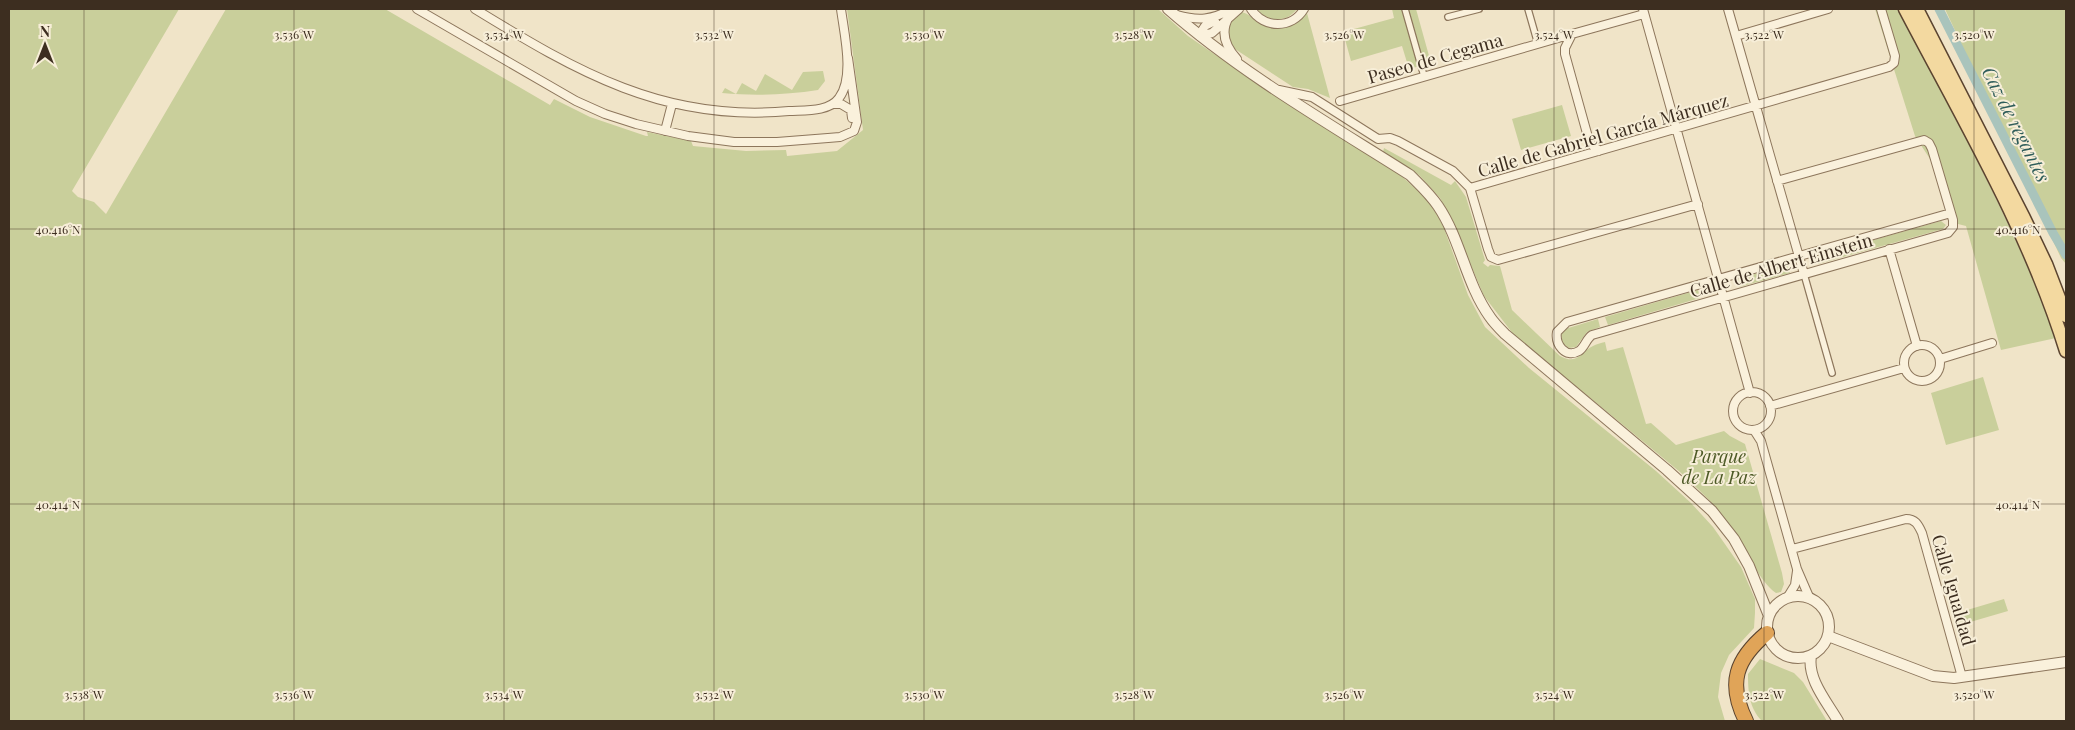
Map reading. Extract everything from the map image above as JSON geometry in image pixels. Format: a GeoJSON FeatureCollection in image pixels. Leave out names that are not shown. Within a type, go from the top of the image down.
{"type":"FeatureCollection","features":[{"type":"Feature","properties":{"kind":"highway"},"geometry":{"type":"LineString","coordinates":[[1746,721],[1736,692],[1736,676],[1742,659],[1755,643],[1768,632]]}},
{"type":"Feature","properties":{"kind":"main road"},"geometry":{"type":"LineString","coordinates":[[1905,9],[2015,222],[2046,291],[2066,351]]}},
{"type":"Feature","properties":{"kind":"main road"},"geometry":{"type":"LineString","coordinates":[[1917,9],[2024,218],[2046,264],[2066,316]]}},
{"type":"Feature","properties":{"kind":"street"},"geometry":{"type":"LineString","coordinates":[[417,9],[576,101],[605,114],[665,131],[734,142],[777,142],[828,138],[849,134],[856,128],[857,122],[841,9]]}},
{"type":"Feature","properties":{"kind":"street"},"geometry":{"type":"LineString","coordinates":[[475,9],[570,65],[609,83],[672,104],[737,112],[824,108],[833,104],[840,97],[844,89],[848,61]]}},
{"type":"Feature","properties":{"kind":"street"},"geometry":{"type":"LineString","coordinates":[[1171,11],[1202,20],[1239,9]]}},
{"type":"Feature","properties":{"kind":"street"},"geometry":{"type":"LineString","coordinates":[[1252,9],[1263,21],[1275,24],[1293,20],[1304,9]]}},
{"type":"Feature","properties":{"kind":"street"},"geometry":{"type":"LineString","coordinates":[[1405,9],[1424,76]]}},
{"type":"Feature","properties":{"kind":"street"},"geometry":{"type":"LineString","coordinates":[[1448,18],[1478,9]]}},
{"type":"Feature","properties":{"kind":"street"},"geometry":{"type":"LineString","coordinates":[[1528,9],[1538,44]]}},
{"type":"Feature","properties":{"kind":"street"},"geometry":{"type":"LineString","coordinates":[[1728,9],[1832,373]]}},
{"type":"Feature","properties":{"kind":"street"},"geometry":{"type":"LineString","coordinates":[[1736,36],[1828,9]]}},
{"type":"Feature","properties":{"kind":"street","name":"Calle de Gabriel García Márquez"},"geometry":{"type":"LineString","coordinates":[[1275,88],[1312,97],[1378,139],[1390,138],[1398,141],[1453,171],[1470,188],[1756,107],[1889,67],[1894,62],[1895,56],[1881,9]]}},
{"type":"Feature","properties":{"kind":"street"},"geometry":{"type":"LineString","coordinates":[[1171,11],[1199,35],[1245,68],[1410,175],[1432,196],[1446,220],[1482,305],[1491,319],[1505,334],[1696,494],[1722,523],[1768,595],[1785,600],[1798,596],[1810,599],[1820,605],[1826,614],[1829,624],[1828,636],[1818,652],[1811,656],[1794,658],[1786,656],[1776,649],[1771,643],[1768,632],[1769,616],[1772,610],[1785,600],[1795,585],[1798,569]]}},
{"type":"Feature","properties":{"kind":"street"},"geometry":{"type":"LineString","coordinates":[[1644,11],[1750,392]]}},
{"type":"Feature","properties":{"kind":"street","name":"Paseo de Cegama"},"geometry":{"type":"LineString","coordinates":[[1340,101],[1572,34],[1644,11]]}},
{"type":"Feature","properties":{"kind":"street"},"geometry":{"type":"LineString","coordinates":[[1199,35],[1205,26],[1228,13]]}},
{"type":"Feature","properties":{"kind":"street"},"geometry":{"type":"LineString","coordinates":[[1228,13],[1224,25],[1226,42],[1231,53],[1245,68]]}},
{"type":"Feature","properties":{"kind":"street"},"geometry":{"type":"LineString","coordinates":[[1572,34],[1565,48],[1565,54],[1588,137],[1592,145],[1600,151]]}},
{"type":"Feature","properties":{"kind":"street"},"geometry":{"type":"LineString","coordinates":[[665,131],[672,104]]}},
{"type":"Feature","properties":{"kind":"street"},"geometry":{"type":"LineString","coordinates":[[833,104],[841,104],[851,110],[852,126],[849,134]]}},
{"type":"Feature","properties":{"kind":"street"},"geometry":{"type":"LineString","coordinates":[[1777,181],[1924,140],[1931,146],[1951,213]]}},
{"type":"Feature","properties":{"kind":"street"},"geometry":{"type":"LineString","coordinates":[[1470,188],[1491,257],[1498,260],[1698,204]]}},
{"type":"Feature","properties":{"kind":"street","name":"Calle de Albert Einstein"},"geometry":{"type":"LineString","coordinates":[[1951,213],[1953,227],[1948,232],[1889,249],[1592,335],[1580,350],[1576,352],[1565,352],[1556,340],[1559,328],[1567,322],[1951,213]]}},
{"type":"Feature","properties":{"kind":"street"},"geometry":{"type":"LineString","coordinates":[[1889,249],[1917,346]]}},
{"type":"Feature","properties":{"kind":"street"},"geometry":{"type":"LineString","coordinates":[[1940,359],[1992,342]]}},
{"type":"Feature","properties":{"kind":"street"},"geometry":{"type":"LineString","coordinates":[[1923,345],[1932,348],[1940,359],[1938,373],[1924,381],[1913,379],[1906,373],[1904,368],[1906,354],[1917,346],[1923,345]]}},
{"type":"Feature","properties":{"kind":"street"},"geometry":{"type":"LineString","coordinates":[[1770,406],[1904,368]]}},
{"type":"Feature","properties":{"kind":"street"},"geometry":{"type":"LineString","coordinates":[[1750,392],[1763,396],[1770,406],[1769,419],[1758,429],[1740,426],[1736,422],[1733,412],[1734,406],[1740,397],[1750,392]]}},
{"type":"Feature","properties":{"kind":"street"},"geometry":{"type":"LineString","coordinates":[[1758,429],[1792,550],[1810,599]]}},
{"type":"Feature","properties":{"kind":"street","name":"Calle Igualdad"},"geometry":{"type":"LineString","coordinates":[[1792,550],[1906,519],[1912,519],[1918,524],[1922,533],[1962,677]]}},
{"type":"Feature","properties":{"kind":"street"},"geometry":{"type":"LineString","coordinates":[[1750,566],[1769,616]]}},
{"type":"Feature","properties":{"kind":"street"},"geometry":{"type":"LineString","coordinates":[[1828,636],[1933,676],[1954,678],[2063,660]]}},
{"type":"Feature","properties":{"kind":"street"},"geometry":{"type":"LineString","coordinates":[[1811,656],[1809,663],[1814,680]]}},
{"type":"Feature","properties":{"kind":"street"},"geometry":{"type":"LineString","coordinates":[[1794,658],[1814,680],[1838,721]]}},
{"type":"Feature","properties":{"kind":"green space"},"geometry":{"type":"Polygon","coordinates":[[[9,9],[179,9],[72,191],[78,197],[94,202],[106,214],[226,9],[385,9],[550,105],[554,99],[590,117],[646,136],[648,136],[647,132],[691,141],[693,146],[746,151],[786,150],[787,156],[837,151],[863,130],[847,9],[1158,9],[1188,36],[1397,172],[1426,198],[1444,228],[1468,295],[1485,327],[1529,368],[1656,471],[1691,503],[1713,527],[1741,567],[1755,599],[1754,628],[1729,655],[1721,673],[1718,697],[1725,721],[9,721],[9,9]]]}},
{"type":"Feature","properties":{"kind":"green space"},"geometry":{"type":"Polygon","coordinates":[[[1257,9],[1297,9],[1288,17],[1277,20],[1266,17],[1257,9]]]}},
{"type":"Feature","properties":{"kind":"green space"},"geometry":{"type":"Polygon","coordinates":[[[1392,9],[1416,9],[1431,63],[1409,69],[1402,46],[1351,61],[1343,32],[1394,18],[1392,9]]]}},
{"type":"Feature","properties":{"kind":"green space"},"geometry":{"type":"Polygon","coordinates":[[[1875,9],[1899,9],[2002,212],[2056,338],[2001,350],[1966,226],[1950,222],[1932,162],[1915,136],[1875,9]]]}},
{"type":"Feature","properties":{"kind":"green space"},"geometry":{"type":"Polygon","coordinates":[[[1945,9],[2066,9],[2066,264],[2061,258],[1945,9]]]}},
{"type":"Feature","properties":{"kind":"green space"},"geometry":{"type":"Polygon","coordinates":[[[1241,12],[1249,15],[1261,24],[1274,27],[1292,24],[1307,13],[1330,98],[1308,89],[1293,87],[1235,49],[1227,37],[1227,24],[1241,12]]]}},
{"type":"Feature","properties":{"kind":"green space"},"geometry":{"type":"Polygon","coordinates":[[[823,71],[825,81],[818,90],[794,93],[736,94],[742,83],[756,91],[765,74],[792,90],[803,72],[823,71]]]}},
{"type":"Feature","properties":{"kind":"green space"},"geometry":{"type":"Polygon","coordinates":[[[725,88],[736,94],[734,94],[722,93],[725,88]]]}},
{"type":"Feature","properties":{"kind":"green space"},"geometry":{"type":"Polygon","coordinates":[[[1562,105],[1571,136],[1521,150],[1512,119],[1562,105]]]}},
{"type":"Feature","properties":{"kind":"green space","name":"Parque de La Paz"},"geometry":{"type":"Polygon","coordinates":[[[1384,148],[1451,185],[1455,181],[1466,197],[1485,260],[1483,263],[1488,267],[1490,265],[1500,266],[1512,310],[1560,356],[1566,359],[1575,359],[1594,345],[1605,342],[1607,351],[1623,347],[1646,424],[1651,423],[1676,445],[1724,431],[1745,444],[1782,573],[1784,584],[1781,592],[1776,593],[1763,580],[1728,523],[1699,490],[1680,472],[1514,335],[1484,296],[1452,221],[1440,198],[1419,175],[1383,152],[1384,148]]]}},
{"type":"Feature","properties":{"kind":"green space"},"geometry":{"type":"Polygon","coordinates":[[[1941,221],[1946,225],[1943,229],[1818,264],[1816,256],[1941,221]]]}},
{"type":"Feature","properties":{"kind":"green space"},"geometry":{"type":"Polygon","coordinates":[[[1787,265],[1790,273],[1739,287],[1737,279],[1787,265]]]}},
{"type":"Feature","properties":{"kind":"green space"},"geometry":{"type":"Polygon","coordinates":[[[1698,290],[1700,298],[1608,325],[1605,317],[1698,290]]]}},
{"type":"Feature","properties":{"kind":"green space"},"geometry":{"type":"Polygon","coordinates":[[[1598,319],[1600,327],[1587,332],[1576,347],[1569,348],[1563,344],[1561,335],[1565,329],[1598,319]]]}},
{"type":"Feature","properties":{"kind":"green space"},"geometry":{"type":"Polygon","coordinates":[[[1983,377],[1999,430],[1946,445],[1931,393],[1983,377]]]}},
{"type":"Feature","properties":{"kind":"green space"},"geometry":{"type":"Polygon","coordinates":[[[2004,599],[2008,611],[1960,625],[1957,613],[2004,599]]]}},
{"type":"Feature","properties":{"kind":"green space"},"geometry":{"type":"Polygon","coordinates":[[[1760,659],[1794,673],[1803,682],[1827,721],[1762,721],[1754,711],[1748,680],[1748,674],[1760,659]]]}},
{"type":"Feature","properties":{"kind":"waterway","name":"Caz de regantes"},"geometry":{"type":"LineString","coordinates":[[1939,9],[2066,255]]}}]}
